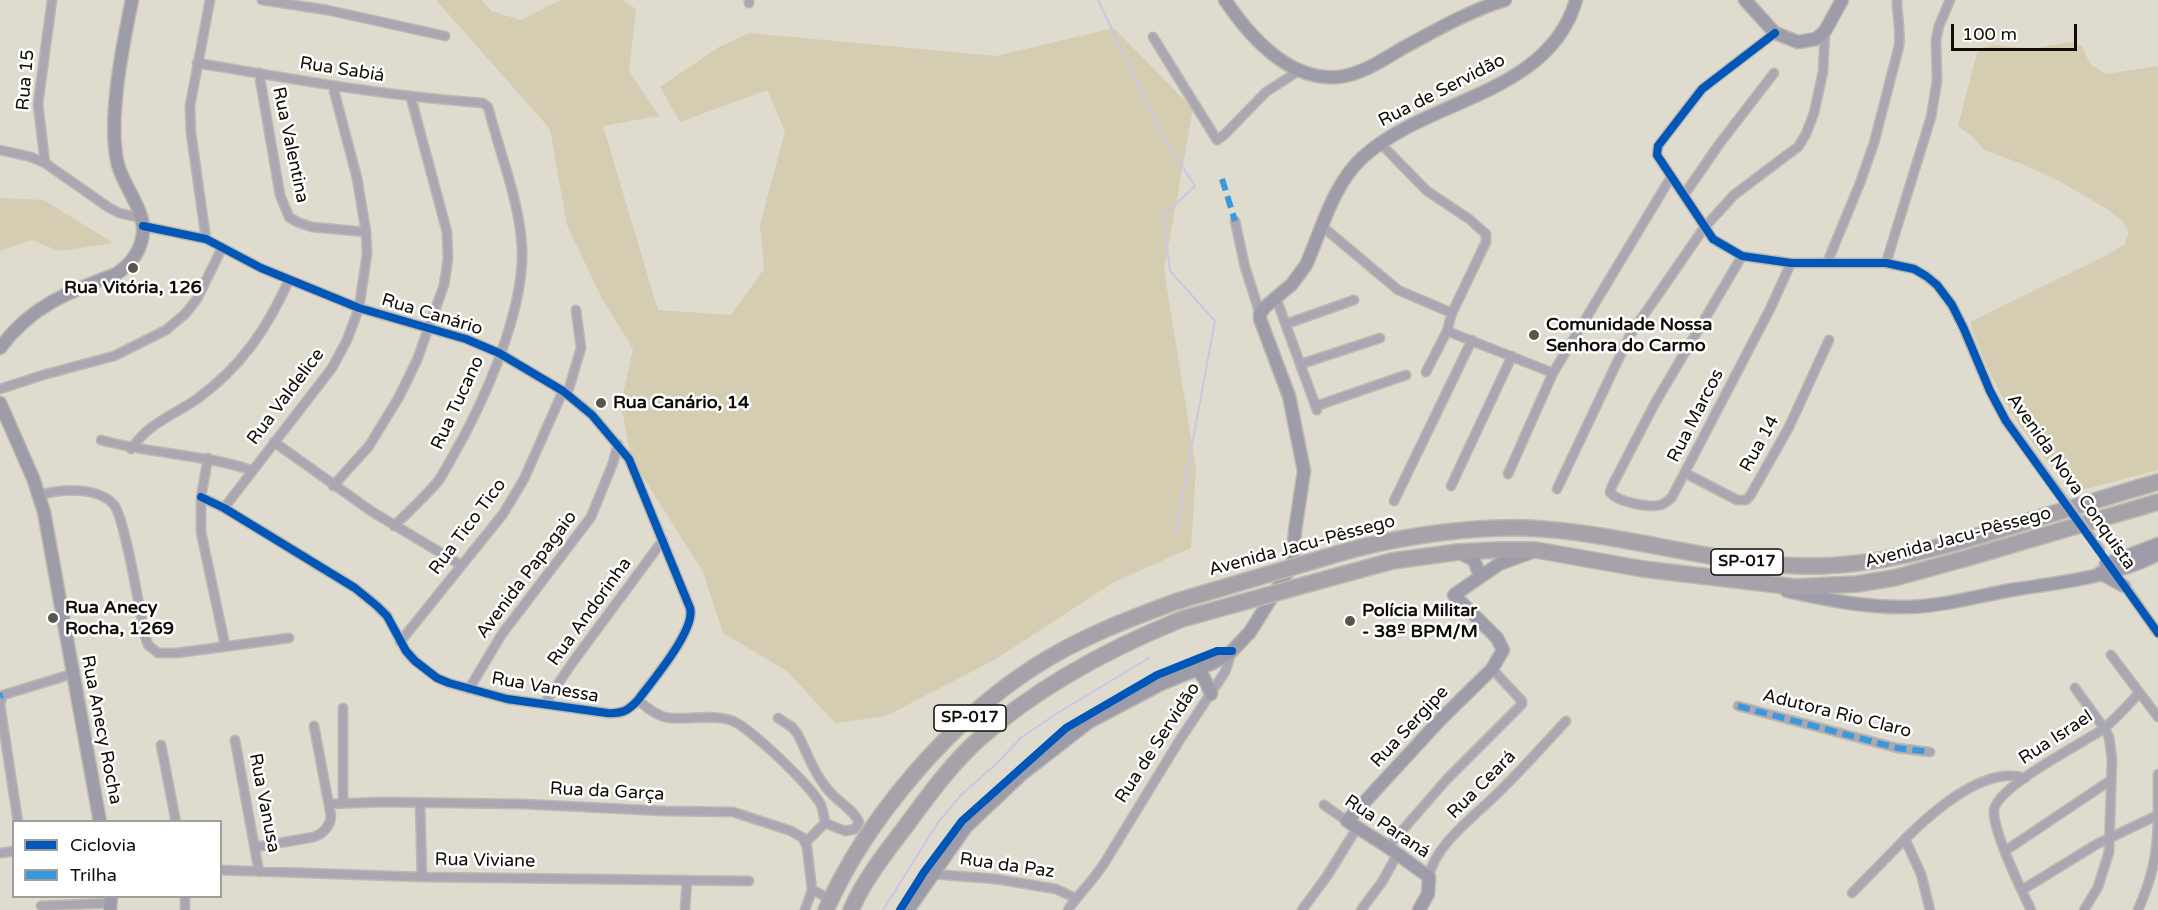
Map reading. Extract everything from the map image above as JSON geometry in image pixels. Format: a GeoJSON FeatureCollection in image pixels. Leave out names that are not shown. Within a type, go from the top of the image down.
{"type":"FeatureCollection","features":[{"type":"Feature","properties":{"kind":"highway","name":"Avenida Jacu-Pêssego"},"geometry":{"type":"LineString","coordinates":[[828,904],[859,848],[886,810],[916,773],[992,697],[1034,667],[1074,644],[1116,623],[1178,601],[1355,549],[1413,537],[1491,529],[1528,528],[1579,533],[1743,562],[1803,566],[1851,563],[1928,549],[2158,482]]}},
{"type":"Feature","properties":{"kind":"highway","name":"Avenida Jacu-Pêssego"},"geometry":{"type":"LineString","coordinates":[[851,910],[882,858],[937,784],[978,740],[1023,703],[1086,662],[1182,619],[1392,561],[1458,552],[1536,550],[1643,569],[1754,583],[1825,587],[1894,578],[2158,502]]}},
{"type":"Feature","properties":{"kind":"street","name":"Rua 15"},"geometry":{"type":"LineString","coordinates":[[45,164],[38,104],[52,0]]}},
{"type":"Feature","properties":{"kind":"street"},"geometry":{"type":"LineString","coordinates":[[0,348],[14,331],[39,308],[60,296],[116,274],[124,269],[136,255],[143,236],[142,222],[118,165],[115,117],[119,72],[132,0]]}},
{"type":"Feature","properties":{"kind":"street"},"geometry":{"type":"LineString","coordinates":[[206,239],[190,115],[191,96],[210,0]]}},
{"type":"Feature","properties":{"kind":"street"},"geometry":{"type":"LineString","coordinates":[[262,0],[327,10],[445,36]]}},
{"type":"Feature","properties":{"kind":"street"},"geometry":{"type":"LineString","coordinates":[[1226,0],[1256,39],[1275,55],[1300,70],[1340,77],[1389,56],[1455,20],[1505,0]]}},
{"type":"Feature","properties":{"kind":"street","name":"Rua de Servidão"},"geometry":{"type":"LineString","coordinates":[[1068,910],[1075,898],[1095,878],[1181,738],[1225,672],[1232,651],[1250,632],[1293,563],[1295,531],[1304,471],[1289,396],[1260,314],[1299,276],[1306,265],[1343,181],[1352,168],[1380,143],[1406,127],[1502,83],[1523,70],[1560,37],[1576,0]]}},
{"type":"Feature","properties":{"kind":"street"},"geometry":{"type":"LineString","coordinates":[[1745,0],[1775,33],[1789,40],[1807,42],[1816,39],[1825,31],[1842,0]]}},
{"type":"Feature","properties":{"kind":"street"},"geometry":{"type":"LineString","coordinates":[[1827,263],[1874,143],[1899,46],[1898,0]]}},
{"type":"Feature","properties":{"kind":"street"},"geometry":{"type":"LineString","coordinates":[[1886,263],[1931,117],[1937,81],[1936,40],[1950,0]]}},
{"type":"Feature","properties":{"kind":"street"},"geometry":{"type":"LineString","coordinates":[[1557,489],[1630,335],[1704,228],[1740,189],[1797,147],[1806,134],[1814,113],[1823,72],[1825,31]]}},
{"type":"Feature","properties":{"kind":"street","name":"Avenida Nova Conquista"},"geometry":{"type":"LineString","coordinates":[[1775,33],[1702,89],[1658,146],[1657,155],[1713,239],[1742,256],[1791,263],[1886,263],[1914,269],[1938,285],[1965,329],[1990,391],[2006,421],[2101,552]]}},
{"type":"Feature","properties":{"kind":"street"},"geometry":{"type":"LineString","coordinates":[[1153,37],[1217,140],[1266,92],[1300,70]]}},
{"type":"Feature","properties":{"kind":"street","name":"Rua Sabiá"},"geometry":{"type":"LineString","coordinates":[[197,63],[411,98],[483,103]]}},
{"type":"Feature","properties":{"kind":"street","name":"Rua Valentina"},"geometry":{"type":"LineString","coordinates":[[259,73],[280,195],[290,217],[312,227],[366,232]]}},
{"type":"Feature","properties":{"kind":"street"},"geometry":{"type":"LineString","coordinates":[[1684,195],[1720,143],[1774,74]]}},
{"type":"Feature","properties":{"kind":"street","name":"Rua Valdelice"},"geometry":{"type":"LineString","coordinates":[[224,508],[251,470],[332,368],[347,340],[359,308],[367,254],[366,232],[357,178],[333,87]]}},
{"type":"Feature","properties":{"kind":"street"},"geometry":{"type":"LineString","coordinates":[[333,486],[369,446],[385,422],[417,360],[444,285],[448,259],[447,232],[411,98]]}},
{"type":"Feature","properties":{"kind":"street","name":"Rua Tucano"},"geometry":{"type":"LineString","coordinates":[[394,526],[438,480],[482,402],[494,373],[516,301],[522,270],[521,236],[511,184],[488,107],[483,103]]}},
{"type":"Feature","properties":{"kind":"street"},"geometry":{"type":"LineString","coordinates":[[1380,143],[1427,191],[1469,219],[1486,234],[1486,242],[1452,313],[1447,331],[1426,372]]}},
{"type":"Feature","properties":{"kind":"street","name":"Rua Canário"},"geometry":{"type":"LineString","coordinates":[[0,150],[31,157],[45,164],[119,213],[142,222],[206,239],[248,262],[359,308],[429,327],[499,353],[565,393],[591,415],[629,459],[692,614],[685,634],[638,700]]}},
{"type":"Feature","properties":{"kind":"street"},"geometry":{"type":"LineString","coordinates":[[1508,474],[1553,373],[1671,177]]}},
{"type":"Feature","properties":{"kind":"street"},"geometry":{"type":"LineString","coordinates":[[1235,221],[1245,267],[1260,314]]}},
{"type":"Feature","properties":{"kind":"street"},"geometry":{"type":"LineString","coordinates":[[1323,227],[1398,291],[1452,313]]}},
{"type":"Feature","properties":{"kind":"street"},"geometry":{"type":"LineString","coordinates":[[0,389],[114,356],[166,330],[185,314],[196,299],[222,248]]}},
{"type":"Feature","properties":{"kind":"street","name":"Rua Marcos"},"geometry":{"type":"LineString","coordinates":[[1742,256],[1655,403],[1612,486],[1610,492],[1615,497],[1645,505],[1660,506],[1672,497],[1770,309],[1791,263]]}},
{"type":"Feature","properties":{"kind":"street"},"geometry":{"type":"LineString","coordinates":[[131,448],[147,429],[194,400],[233,368],[269,321],[289,280]]}},
{"type":"Feature","properties":{"kind":"street"},"geometry":{"type":"LineString","coordinates":[[1276,298],[1316,408],[1406,375]]}},
{"type":"Feature","properties":{"kind":"street"},"geometry":{"type":"LineString","coordinates":[[1286,324],[1354,300]]}},
{"type":"Feature","properties":{"kind":"street","name":"Rua Tico Tico"},"geometry":{"type":"LineString","coordinates":[[400,642],[486,537],[515,495],[565,393],[581,348],[576,310]]}},
{"type":"Feature","properties":{"kind":"street"},"geometry":{"type":"LineString","coordinates":[[1447,331],[1553,373]]}},
{"type":"Feature","properties":{"kind":"street"},"geometry":{"type":"LineString","coordinates":[[1301,364],[1380,338]]}},
{"type":"Feature","properties":{"kind":"street"},"geometry":{"type":"LineString","coordinates":[[1394,501],[1472,340]]}},
{"type":"Feature","properties":{"kind":"street","name":"Rua 14"},"geometry":{"type":"LineString","coordinates":[[1685,473],[1737,500],[1746,500],[1789,427],[1829,340]]}},
{"type":"Feature","properties":{"kind":"street"},"geometry":{"type":"LineString","coordinates":[[1450,486],[1512,356]]}},
{"type":"Feature","properties":{"kind":"street","name":"Rua Anecy Rocha"},"geometry":{"type":"LineString","coordinates":[[0,403],[39,495],[100,820]]}},
{"type":"Feature","properties":{"kind":"street"},"geometry":{"type":"LineString","coordinates":[[101,440],[131,448],[208,458],[251,470]]}},
{"type":"Feature","properties":{"kind":"street"},"geometry":{"type":"LineString","coordinates":[[274,442],[333,486],[394,526],[461,565]]}},
{"type":"Feature","properties":{"kind":"street","name":"Avenida Papagaio"},"geometry":{"type":"LineString","coordinates":[[469,689],[502,634],[591,517],[613,463],[618,444]]}},
{"type":"Feature","properties":{"kind":"street"},"geometry":{"type":"LineString","coordinates":[[208,458],[201,497],[201,532],[225,645]]}},
{"type":"Feature","properties":{"kind":"street"},"geometry":{"type":"LineString","coordinates":[[39,495],[54,491],[76,491],[100,496],[114,505],[121,523],[145,636],[152,650],[158,653],[177,652],[290,638]]}},
{"type":"Feature","properties":{"kind":"street","name":"Rua Vanessa"},"geometry":{"type":"LineString","coordinates":[[201,497],[224,508],[355,588],[387,616],[400,642],[415,661],[436,678],[507,699],[607,713],[622,713],[629,710],[638,700]]}},
{"type":"Feature","properties":{"kind":"street","name":"Rua Andorinha"},"geometry":{"type":"LineString","coordinates":[[544,704],[663,540]]}},
{"type":"Feature","properties":{"kind":"street"},"geometry":{"type":"LineString","coordinates":[[2110,567],[2158,544]]}},
{"type":"Feature","properties":{"kind":"street"},"geometry":{"type":"LineString","coordinates":[[1458,552],[1474,560],[1479,576],[1499,564],[1536,550]]}},
{"type":"Feature","properties":{"kind":"street"},"geometry":{"type":"LineString","coordinates":[[2101,552],[2116,580],[2125,587],[2133,564]]}},
{"type":"Feature","properties":{"kind":"street"},"geometry":{"type":"LineString","coordinates":[[1754,583],[1813,597],[1882,606],[1937,604],[2019,589],[2066,574],[2133,564],[2158,554]]}},
{"type":"Feature","properties":{"kind":"street","name":"Rua Sergipe"},"geometry":{"type":"LineString","coordinates":[[1352,825],[1447,713],[1492,669],[1500,658],[1502,646],[1454,595],[1479,576]]}},
{"type":"Feature","properties":{"kind":"street","name":"Avenida Nova Conquista"},"geometry":{"type":"LineString","coordinates":[[2125,587],[2158,633]]}},
{"type":"Feature","properties":{"kind":"street"},"geometry":{"type":"LineString","coordinates":[[908,910],[966,827],[1022,774],[1089,722],[1161,684],[1213,663],[1232,651]]}},
{"type":"Feature","properties":{"kind":"street"},"geometry":{"type":"LineString","coordinates":[[2111,655],[2158,717]]}},
{"type":"Feature","properties":{"kind":"street"},"geometry":{"type":"LineString","coordinates":[[1196,669],[1204,678],[1211,694]]}},
{"type":"Feature","properties":{"kind":"street"},"geometry":{"type":"LineString","coordinates":[[1361,910],[1382,882],[1393,851],[1447,778],[1521,706],[1522,701],[1492,669]]}},
{"type":"Feature","properties":{"kind":"street"},"geometry":{"type":"LineString","coordinates":[[18,820],[0,704],[3,695],[72,674]]}},
{"type":"Feature","properties":{"kind":"street"},"geometry":{"type":"LineString","coordinates":[[2075,688],[2104,728],[2111,747],[2110,837],[2105,867],[2098,887],[2084,910]]}},
{"type":"Feature","properties":{"kind":"street","name":"Rua Israel"},"geometry":{"type":"LineString","coordinates":[[2005,851],[1994,812],[1999,798],[2025,778],[2104,728],[2139,693]]}},
{"type":"Feature","properties":{"kind":"street"},"geometry":{"type":"LineString","coordinates":[[638,700],[649,709],[669,718],[724,718],[740,724],[788,768],[814,796],[821,806],[825,823]]}},
{"type":"Feature","properties":{"kind":"street","name":"Adutora Rio Claro"},"geometry":{"type":"LineString","coordinates":[[1737,706],[1897,748],[1930,752]]}},
{"type":"Feature","properties":{"kind":"street"},"geometry":{"type":"LineString","coordinates":[[343,708],[343,803]]}},
{"type":"Feature","properties":{"kind":"street"},"geometry":{"type":"LineString","coordinates":[[778,718],[792,727],[829,792],[855,814],[858,822],[855,829],[845,831],[825,823]]}},
{"type":"Feature","properties":{"kind":"street","name":"Rua Ceará"},"geometry":{"type":"LineString","coordinates":[[1429,878],[1435,861],[1450,839],[1502,789],[1566,721]]}},
{"type":"Feature","properties":{"kind":"street"},"geometry":{"type":"LineString","coordinates":[[256,847],[321,835],[330,820],[314,726]]}},
{"type":"Feature","properties":{"kind":"street","name":"Rua Vanusa"},"geometry":{"type":"LineString","coordinates":[[235,740],[259,872]]}},
{"type":"Feature","properties":{"kind":"street"},"geometry":{"type":"LineString","coordinates":[[160,745],[176,820]]}},
{"type":"Feature","properties":{"kind":"street"},"geometry":{"type":"LineString","coordinates":[[1852,893],[1905,839],[1930,817],[1972,787],[2005,774],[2025,778]]}},
{"type":"Feature","properties":{"kind":"street"},"geometry":{"type":"LineString","coordinates":[[2022,890],[2110,837],[2158,814],[2158,774]]}},
{"type":"Feature","properties":{"kind":"street"},"geometry":{"type":"LineString","coordinates":[[2031,910],[2005,851],[2111,780]]}},
{"type":"Feature","properties":{"kind":"street"},"geometry":{"type":"LineString","coordinates":[[420,803],[422,877]]}},
{"type":"Feature","properties":{"kind":"street","name":"Rua da Garça"},"geometry":{"type":"LineString","coordinates":[[328,804],[420,803],[624,808],[665,812],[733,812],[791,831],[806,842]]}},
{"type":"Feature","properties":{"kind":"street","name":"Rua Paraná"},"geometry":{"type":"LineString","coordinates":[[1324,805],[1429,878]]}},
{"type":"Feature","properties":{"kind":"street"},"geometry":{"type":"LineString","coordinates":[[2138,910],[2154,870],[2158,822]]}},
{"type":"Feature","properties":{"kind":"street"},"geometry":{"type":"LineString","coordinates":[[805,910],[812,890],[806,842],[825,823]]}},
{"type":"Feature","properties":{"kind":"street"},"geometry":{"type":"LineString","coordinates":[[1302,910],[1327,876],[1352,825]]}},
{"type":"Feature","properties":{"kind":"street"},"geometry":{"type":"LineString","coordinates":[[1905,839],[1921,874],[1930,910]]}},
{"type":"Feature","properties":{"kind":"street","name":"Rua Viviane"},"geometry":{"type":"LineString","coordinates":[[222,870],[422,877],[749,881]]}},
{"type":"Feature","properties":{"kind":"street","name":"Rua da Paz"},"geometry":{"type":"LineString","coordinates":[[932,874],[996,879],[1056,889],[1075,898]]}},
{"type":"Feature","properties":{"kind":"street"},"geometry":{"type":"LineString","coordinates":[[1419,910],[1428,894],[1429,878]]}},
{"type":"Feature","properties":{"kind":"street"},"geometry":{"type":"LineString","coordinates":[[685,910],[687,880]]}},
{"type":"Feature","properties":{"kind":"street"},"geometry":{"type":"LineString","coordinates":[[812,890],[828,904]]}},
{"type":"Feature","properties":{"kind":"street"},"geometry":{"type":"LineString","coordinates":[[40,908],[111,903]]}},
{"type":"Feature","properties":{"kind":"shaded area"},"geometry":{"type":"Polygon","coordinates":[[[436,0],[482,0],[491,11],[521,20],[560,0],[622,0],[636,9],[629,71],[659,116],[603,126],[658,310],[731,315],[764,269],[760,225],[785,131],[767,90],[680,122],[660,87],[719,47],[749,33],[996,56],[1114,28],[1193,109],[1164,270],[1196,469],[1191,548],[1114,582],[996,659],[886,716],[835,723],[787,671],[723,633],[703,572],[631,458],[621,404],[633,349],[601,297],[567,225],[550,129],[436,0]]]}},
{"type":"Feature","properties":{"kind":"shaded area"},"geometry":{"type":"Polygon","coordinates":[[[2072,42],[2082,46],[2090,64],[2106,74],[2158,66],[2158,470],[2082,490],[2069,483],[2053,467],[2026,434],[1994,381],[1970,322],[2109,254],[2125,244],[2129,233],[2123,221],[2104,207],[2059,181],[1984,150],[1974,138],[1958,126],[1978,49],[1994,45],[2029,49],[2072,42]]]}},
{"type":"Feature","properties":{"kind":"shaded area"},"geometry":{"type":"Polygon","coordinates":[[[0,198],[44,200],[113,243],[59,251],[32,240],[0,251],[0,198]]]}},
{"type":"Feature","properties":{"kind":"waterway"},"geometry":{"type":"LineString","coordinates":[[1098,0],[1164,138],[1195,186],[1163,216],[1170,271],[1215,321],[1175,537]]}},
{"type":"Feature","properties":{"kind":"waterway"},"geometry":{"type":"LineString","coordinates":[[883,910],[937,824],[961,795],[1022,737],[1149,658]]}},
{"type":"Feature","properties":{"kind":"marked path"},"geometry":{"type":"LineString","coordinates":[[1222,179],[1235,221]]}},
{"type":"Feature","properties":{"kind":"marked path"},"geometry":{"type":"LineString","coordinates":[[1738,706],[1897,748],[1930,752]]}},
{"type":"Feature","properties":{"kind":"cycle path"},"geometry":{"type":"LineString","coordinates":[[1775,33],[1702,89],[1658,146],[1657,155],[1713,239],[1742,256],[1791,263],[1886,263],[1914,269],[1937,285],[1952,305],[1990,391],[2006,421],[2158,633]]}},
{"type":"Feature","properties":{"kind":"cycle path"},"geometry":{"type":"LineString","coordinates":[[143,226],[206,239],[261,268],[359,308],[466,339],[499,353],[563,391],[592,415],[629,459],[690,608],[690,617],[672,655],[638,700],[624,711],[607,713],[507,699],[437,678],[415,661],[406,651],[387,616],[355,588],[224,508],[201,497]]}},
{"type":"Feature","properties":{"kind":"cycle path"},"geometry":{"type":"LineString","coordinates":[[900,910],[924,872],[962,821],[1066,728],[1157,675],[1217,651],[1232,651]]}},
{"type":"Feature","properties":{"kind":"place","name":"Rua Vitória, 126"},"geometry":{"type":"Point","coordinates":[133,268]}},
{"type":"Feature","properties":{"kind":"place","name":"Comunidade Nossa Senhora do Carmo"},"geometry":{"type":"Point","coordinates":[1534,335]}},
{"type":"Feature","properties":{"kind":"place","name":"Rua Canário, 14"},"geometry":{"type":"Point","coordinates":[601,403]}},
{"type":"Feature","properties":{"kind":"place","name":"Rua Anecy Rocha, 1269"},"geometry":{"type":"Point","coordinates":[53,618]}},
{"type":"Feature","properties":{"kind":"place","name":"Polícia Militar - 38º BPM/M"},"geometry":{"type":"Point","coordinates":[1350,621]}}]}
